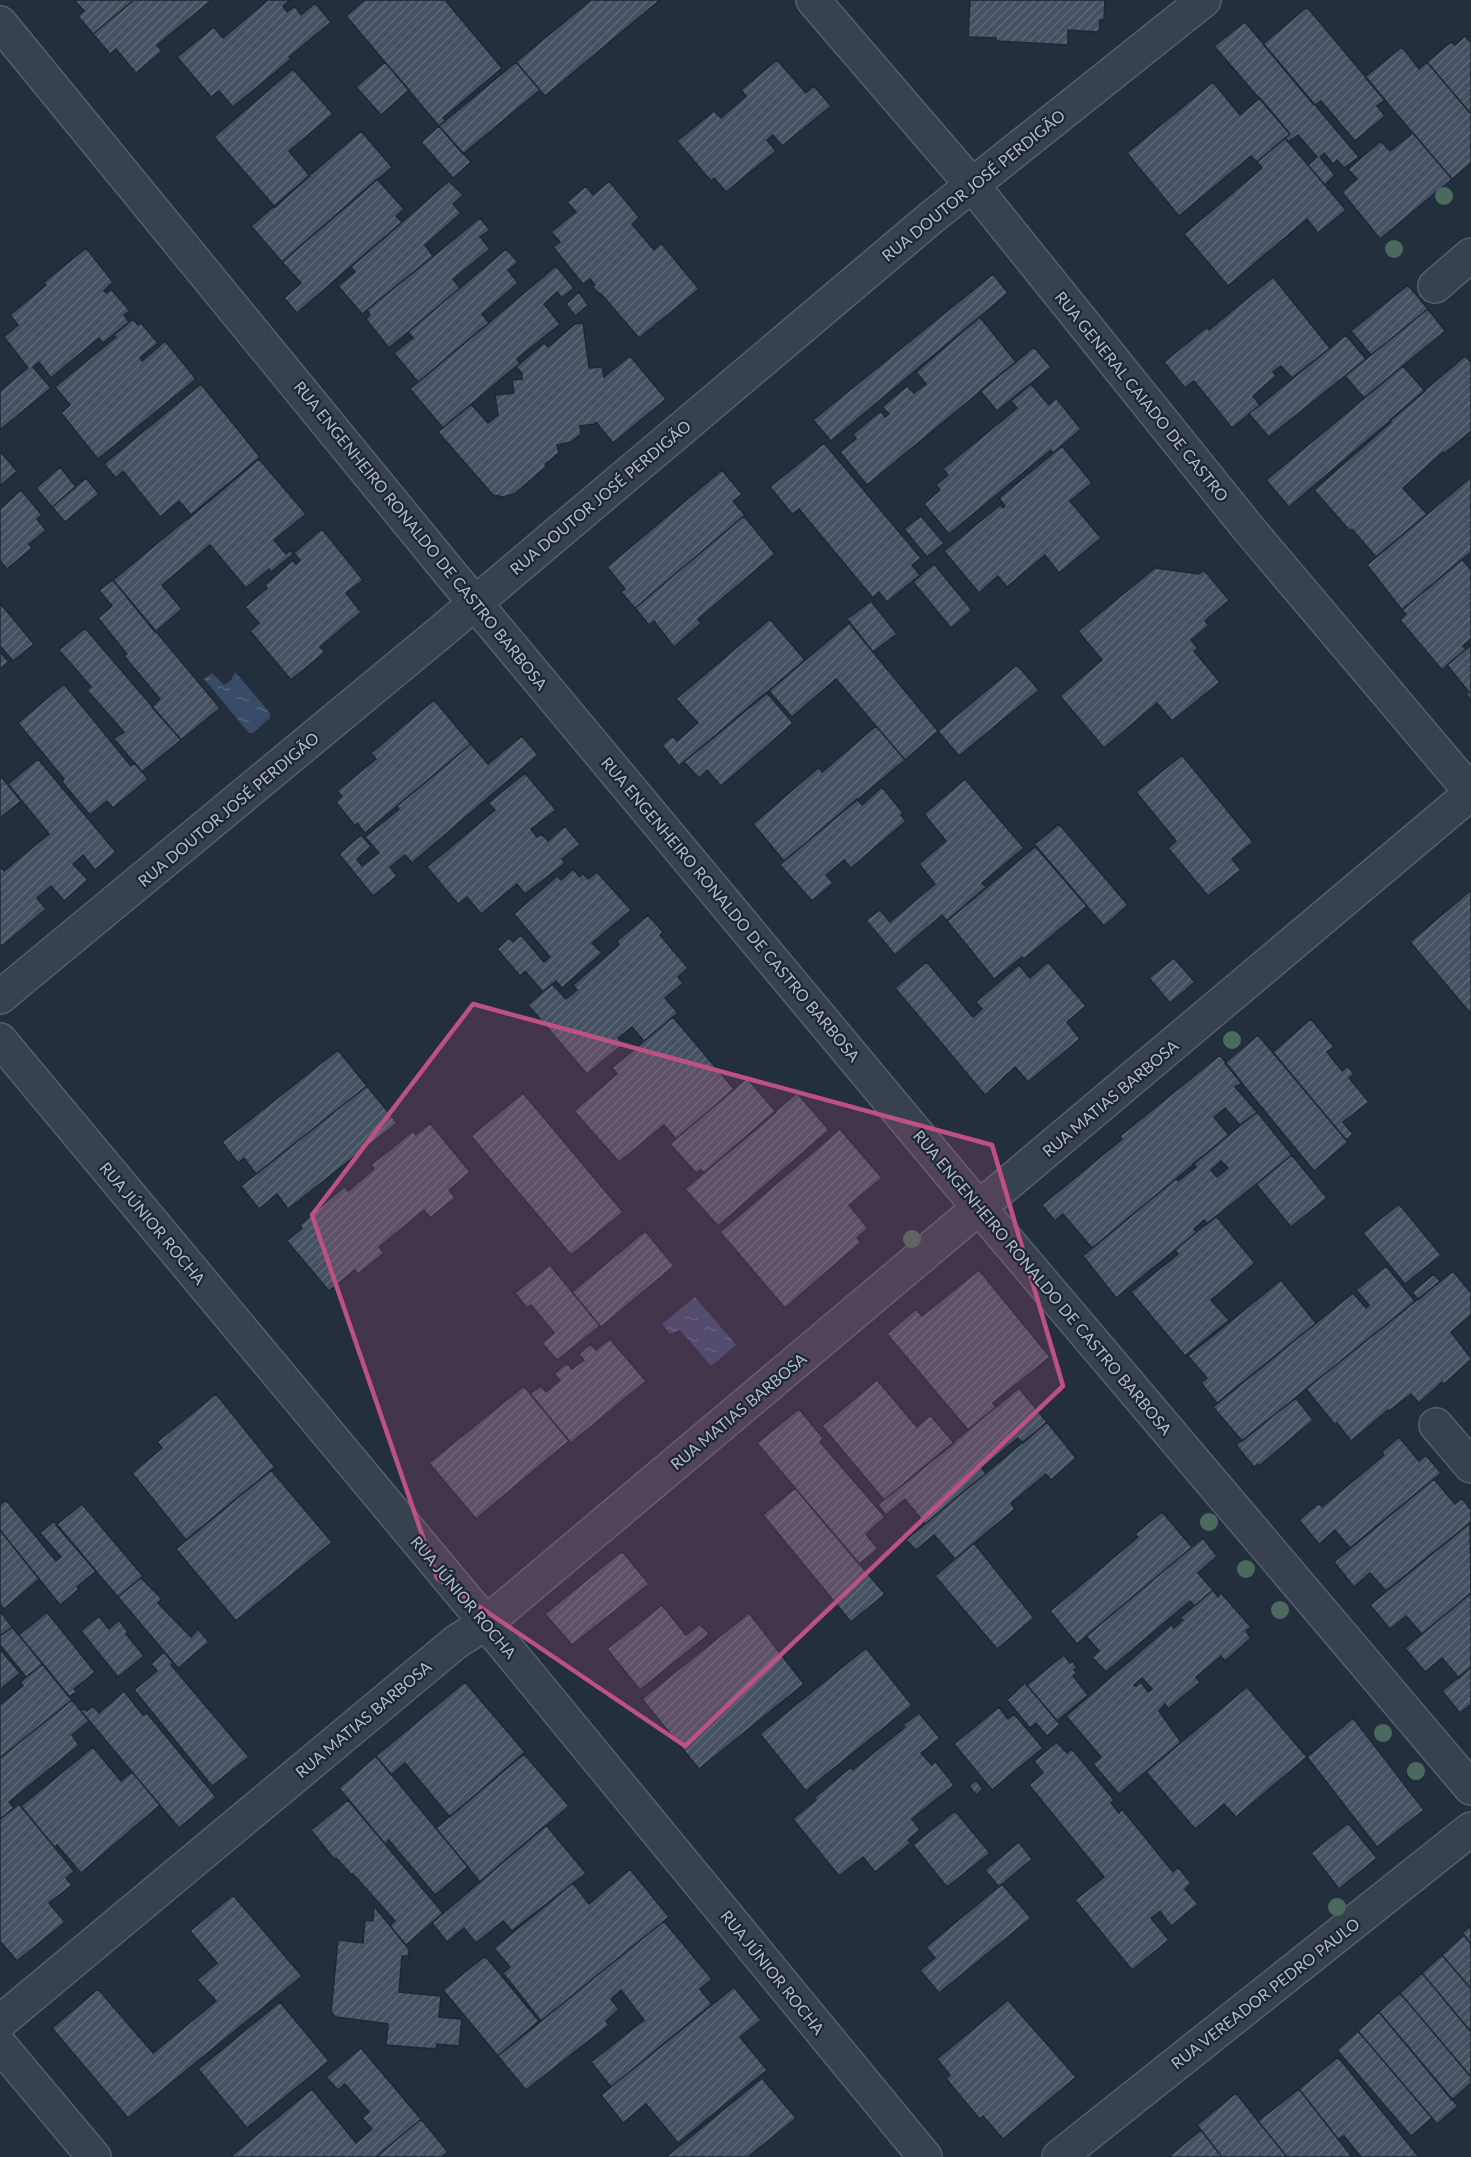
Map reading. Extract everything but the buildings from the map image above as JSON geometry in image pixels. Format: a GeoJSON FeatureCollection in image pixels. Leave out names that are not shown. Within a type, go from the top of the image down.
{"type":"FeatureCollection","features":[{"type":"Feature","properties":{"kind":"street","name":"RUA GENERAL CAIADO DE CASTRO"},"geometry":{"type":"LineString","coordinates":[[813,0],[973,186],[1248,528],[1471,793]]}},
{"type":"Feature","properties":{"kind":"street","name":"RUA DOUTOR JOSÉ PERDIGÃO"},"geometry":{"type":"LineString","coordinates":[[0,998],[442,631],[932,217],[1204,0]]}},
{"type":"Feature","properties":{"kind":"street","name":"RUA ENGENHEIRO RONALDO DE CASTRO BARBOSA"},"geometry":{"type":"LineString","coordinates":[[0,23],[475,602],[980,1208],[1471,1788]]}},
{"type":"Feature","properties":{"kind":"street"},"geometry":{"type":"LineString","coordinates":[[1436,286],[1471,255]]}},
{"type":"Feature","properties":{"kind":"street","name":"RUA MATIAS BARBOSA"},"geometry":{"type":"LineString","coordinates":[[0,2022],[447,1650],[486,1623],[1471,793]]}},
{"type":"Feature","properties":{"kind":"street","name":"RUA JÚNIOR ROCHA"},"geometry":{"type":"LineString","coordinates":[[0,1040],[486,1623],[925,2157]]}},
{"type":"Feature","properties":{"kind":"street"},"geometry":{"type":"LineString","coordinates":[[1436,1425],[1471,1466]]}},
{"type":"Feature","properties":{"kind":"street","name":"RUA VEREADOR PEDRO PAULO"},"geometry":{"type":"LineString","coordinates":[[1059,2157],[1471,1829]]}},
{"type":"Feature","properties":{"kind":"street"},"geometry":{"type":"LineString","coordinates":[[0,2045],[94,2157]]}},
{"type":"Feature","properties":{"kind":"highlighted area"},"geometry":{"type":"Polygon","coordinates":[[[473,1004],[992,1145],[1063,1386],[685,1746],[437,1578],[312,1215],[473,1004]]]}},
{"type":"Feature","properties":{"kind":"water"},"geometry":{"type":"Polygon","coordinates":[[[235,672],[270,713],[270,718],[253,733],[249,733],[204,679],[212,673],[224,685],[231,680],[235,672]]]}},
{"type":"Feature","properties":{"kind":"water"},"geometry":{"type":"Polygon","coordinates":[[[695,1297],[736,1345],[711,1366],[680,1330],[670,1334],[662,1324],[695,1297]]]}}]}
